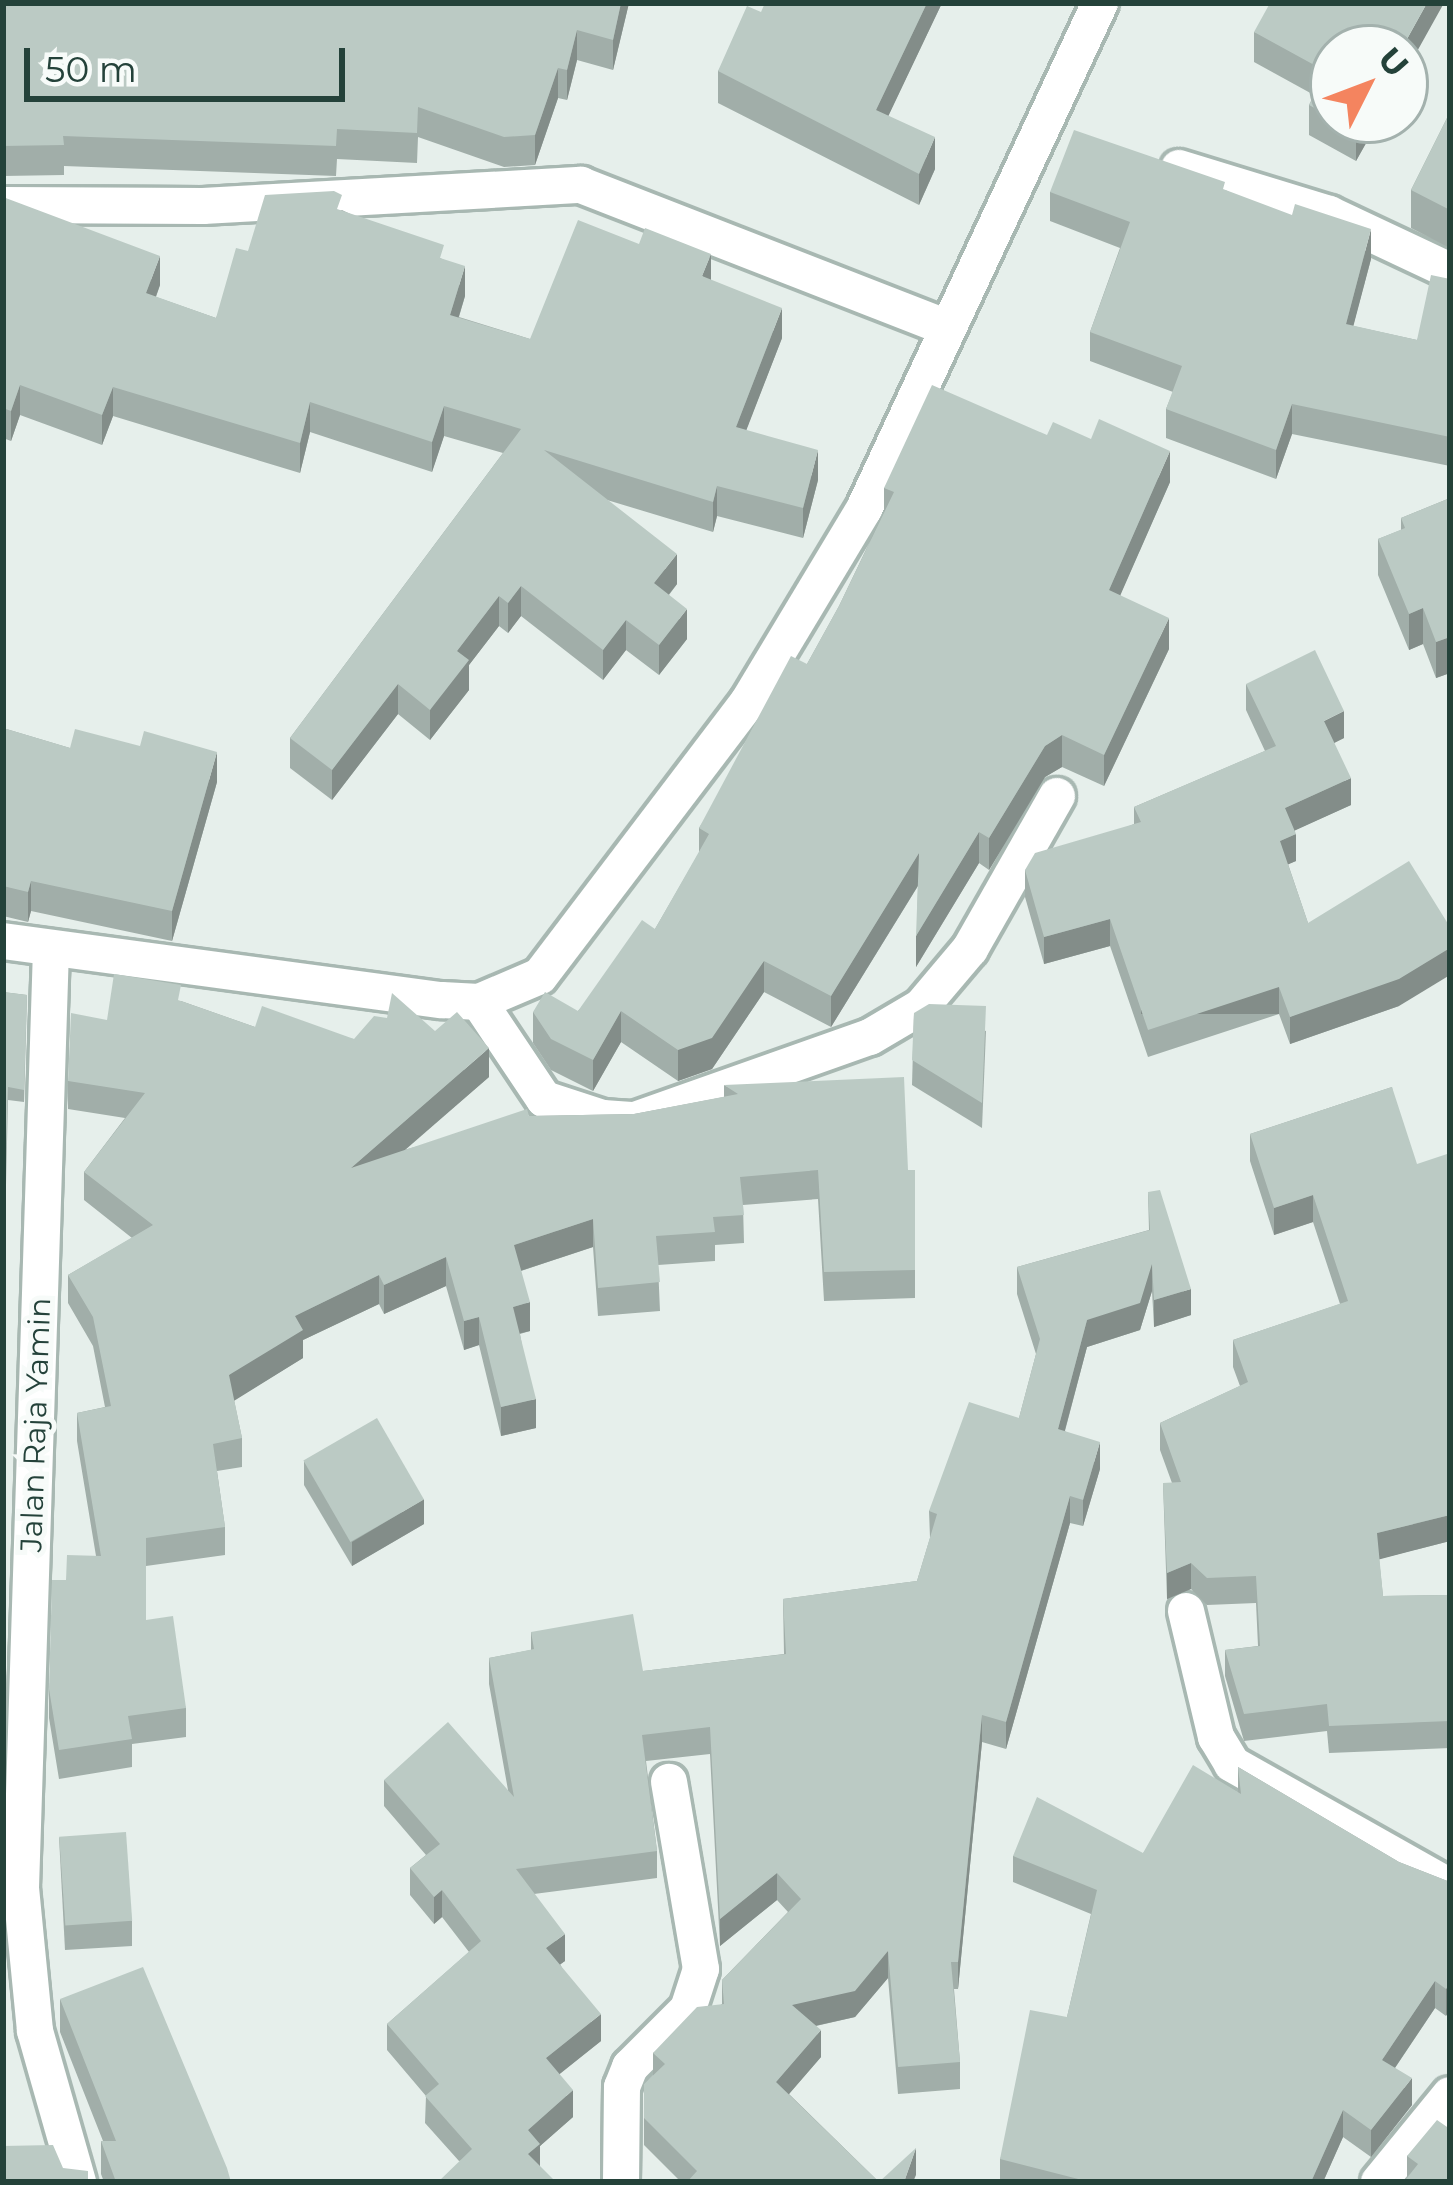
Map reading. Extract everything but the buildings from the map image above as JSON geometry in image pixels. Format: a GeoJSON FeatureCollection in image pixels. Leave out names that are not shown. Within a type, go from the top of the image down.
{"type":"FeatureCollection","features":[{"type":"Feature","properties":{"kind":"street"},"geometry":{"type":"LineString","coordinates":[[3,941],[478,1002],[514,993],[560,955],[748,702],[864,509],[1038,125],[1100,3]]}},
{"type":"Feature","properties":{"kind":"street"},"geometry":{"type":"LineString","coordinates":[[1038,125],[1083,139]]}},
{"type":"Feature","properties":{"kind":"street"},"geometry":{"type":"LineString","coordinates":[[1150,159],[1329,214],[1450,271]]}},
{"type":"Feature","properties":{"kind":"street"},"geometry":{"type":"LineString","coordinates":[[3,205],[202,206],[581,185],[946,327]]}},
{"type":"Feature","properties":{"kind":"street"},"geometry":{"type":"LineString","coordinates":[[478,1002],[544,1099],[603,1118],[635,1120],[827,1052],[921,1007],[970,950],[1057,796]]}},
{"type":"Feature","properties":{"kind":"street","name":"Jalan Raja Yamin"},"geometry":{"type":"LineString","coordinates":[[51,949],[21,1888],[35,2031],[78,2182]]}},
{"type":"Feature","properties":{"kind":"street"},"geometry":{"type":"LineString","coordinates":[[1186,1611],[1216,1737],[1232,1764],[1450,1887]]}},
{"type":"Feature","properties":{"kind":"street"},"geometry":{"type":"LineString","coordinates":[[621,2182],[622,2087],[630,2067],[688,2009],[701,1969],[669,1782]]}},
{"type":"Feature","properties":{"kind":"street"},"geometry":{"type":"LineString","coordinates":[[1379,2182],[1450,2095]]}}]}
